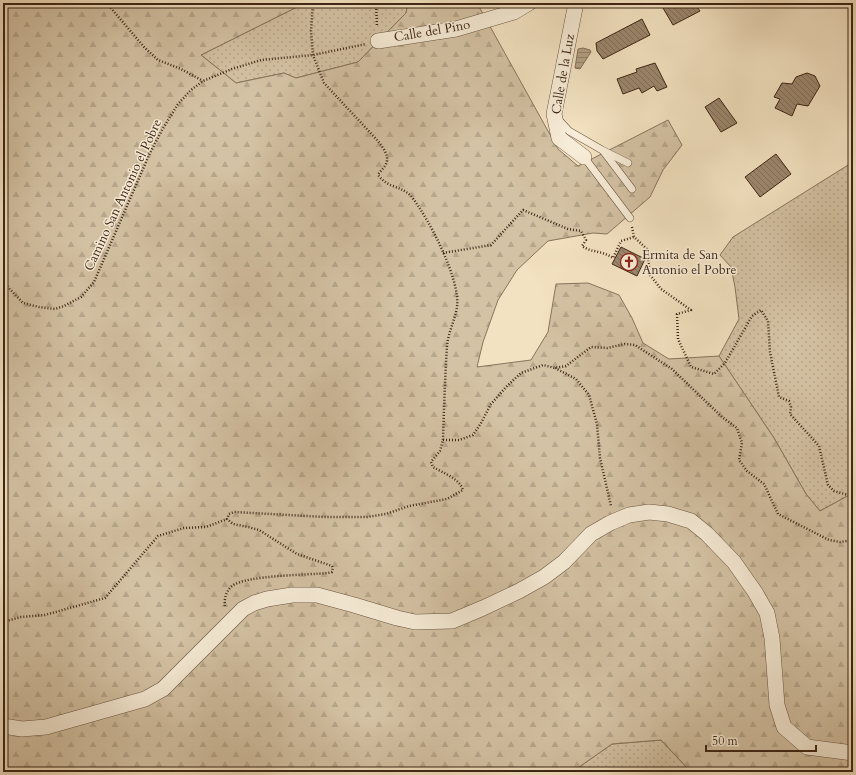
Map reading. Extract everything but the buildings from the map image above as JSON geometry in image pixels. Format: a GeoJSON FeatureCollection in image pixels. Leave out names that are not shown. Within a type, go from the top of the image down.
{"type":"FeatureCollection","features":[{"type":"Feature","properties":{"kind":"street","name":"Calle del Pino"},"geometry":{"type":"LineString","coordinates":[[378,41],[456,29],[514,12],[529,3]]}},
{"type":"Feature","properties":{"kind":"street","name":"Calle de la Luz"},"geometry":{"type":"LineString","coordinates":[[576,3],[554,114],[559,138],[584,157]]}},
{"type":"Feature","properties":{"kind":"street"},"geometry":{"type":"LineString","coordinates":[[3,726],[22,729],[46,727],[145,699],[162,689],[243,610],[254,603],[267,599],[292,595],[318,595],[415,622],[452,621],[484,608],[544,577],[564,562],[591,534],[616,520],[629,515],[649,512],[668,514],[691,522],[708,534],[734,562],[755,592],[767,613],[772,638],[778,704],[784,727],[807,747],[853,753]]}},
{"type":"Feature","properties":{"kind":"lane"},"geometry":{"type":"LineString","coordinates":[[554,114],[569,131],[628,163]]}},
{"type":"Feature","properties":{"kind":"lane"},"geometry":{"type":"LineString","coordinates":[[602,150],[632,188]]}},
{"type":"Feature","properties":{"kind":"lane"},"geometry":{"type":"LineString","coordinates":[[584,157],[630,218]]}},
{"type":"Feature","properties":{"kind":"path"},"geometry":{"type":"LineString","coordinates":[[102,3],[110,7],[144,47],[158,60],[181,69],[202,81]]}},
{"type":"Feature","properties":{"kind":"path"},"geometry":{"type":"LineString","coordinates":[[3,622],[21,617],[45,615],[105,598],[158,536],[184,528],[206,527],[227,519],[229,514],[234,512],[324,517],[367,517],[386,514],[409,506],[447,499],[463,490],[461,484],[433,467],[431,462],[440,451],[443,440],[448,344],[457,306],[452,276],[434,233],[411,196],[403,189],[393,186],[378,175],[386,166],[388,160],[386,152],[378,141],[324,83],[313,55],[311,31],[313,3]]}},
{"type":"Feature","properties":{"kind":"path"},"geometry":{"type":"LineString","coordinates":[[376,3],[378,41]]}},
{"type":"Feature","properties":{"kind":"path","name":"Camino San Antonio el Pobre"},"geometry":{"type":"LineString","coordinates":[[3,282],[23,303],[39,307],[55,309],[81,297],[94,282],[149,155],[162,130],[178,104],[202,81],[232,69],[261,60],[313,55],[378,41]]}},
{"type":"Feature","properties":{"kind":"path"},"geometry":{"type":"LineString","coordinates":[[443,253],[491,245],[523,210],[568,229],[581,231],[586,240],[582,246],[588,250],[597,250],[606,253],[613,258],[621,241],[634,237]]}},
{"type":"Feature","properties":{"kind":"path"},"geometry":{"type":"LineString","coordinates":[[630,218],[634,237],[647,249],[650,275],[661,289],[691,310],[677,314],[678,339],[691,367],[714,374],[725,363],[752,316],[761,310],[768,321],[770,352],[779,398],[789,401],[791,407],[790,414],[818,446],[828,485],[834,491],[848,495],[853,494]]}},
{"type":"Feature","properties":{"kind":"path"},"geometry":{"type":"LineString","coordinates":[[555,368],[566,366],[591,347],[607,348],[625,344],[635,345],[672,369],[722,417],[737,428],[742,444],[739,460],[747,471],[764,484],[778,514],[829,540],[840,542],[853,540]]}},
{"type":"Feature","properties":{"kind":"path"},"geometry":{"type":"LineString","coordinates":[[443,440],[459,440],[473,435],[491,404],[521,373],[543,365],[555,368],[576,379],[589,395],[597,424],[600,458],[608,497],[616,520]]}},
{"type":"Feature","properties":{"kind":"path"},"geometry":{"type":"LineString","coordinates":[[227,519],[232,524],[259,530],[297,554],[334,568],[332,572],[328,573],[256,579],[237,583],[227,592],[224,601],[227,624]]}},
{"type":"Feature","properties":{"kind":"green space"},"geometry":{"type":"Polygon","coordinates":[[[3,3],[305,3],[201,55],[236,83],[284,73],[296,78],[358,62],[406,13],[408,3],[477,3],[558,149],[578,166],[668,120],[682,145],[663,170],[650,197],[607,234],[593,233],[548,241],[517,270],[498,300],[483,342],[477,367],[531,360],[548,332],[556,284],[588,283],[619,295],[632,318],[643,343],[669,359],[719,356],[774,438],[806,494],[820,511],[853,493],[853,772],[691,772],[661,740],[612,744],[572,772],[3,772],[3,3]]]}},
{"type":"Feature","properties":{"kind":"green space"},"geometry":{"type":"Polygon","coordinates":[[[305,3],[408,3],[406,13],[358,62],[296,78],[284,73],[236,83],[201,55],[305,3]]]}},
{"type":"Feature","properties":{"kind":"green space"},"geometry":{"type":"Polygon","coordinates":[[[853,162],[853,493],[820,511],[806,494],[774,438],[719,356],[739,319],[731,267],[720,255],[733,237],[853,162]]]}},
{"type":"Feature","properties":{"kind":"green space"},"geometry":{"type":"Polygon","coordinates":[[[661,740],[691,772],[572,772],[612,744],[661,740]]]}},
{"type":"Feature","properties":{"kind":"shaded area"},"geometry":{"type":"Polygon","coordinates":[[[583,48],[590,50],[591,52],[580,69],[575,68],[578,49],[583,48]]]}},
{"type":"Feature","properties":{"kind":"place","name":"Ermita de San Antonio el Pobre"},"geometry":{"type":"Point","coordinates":[629,262]}}]}
